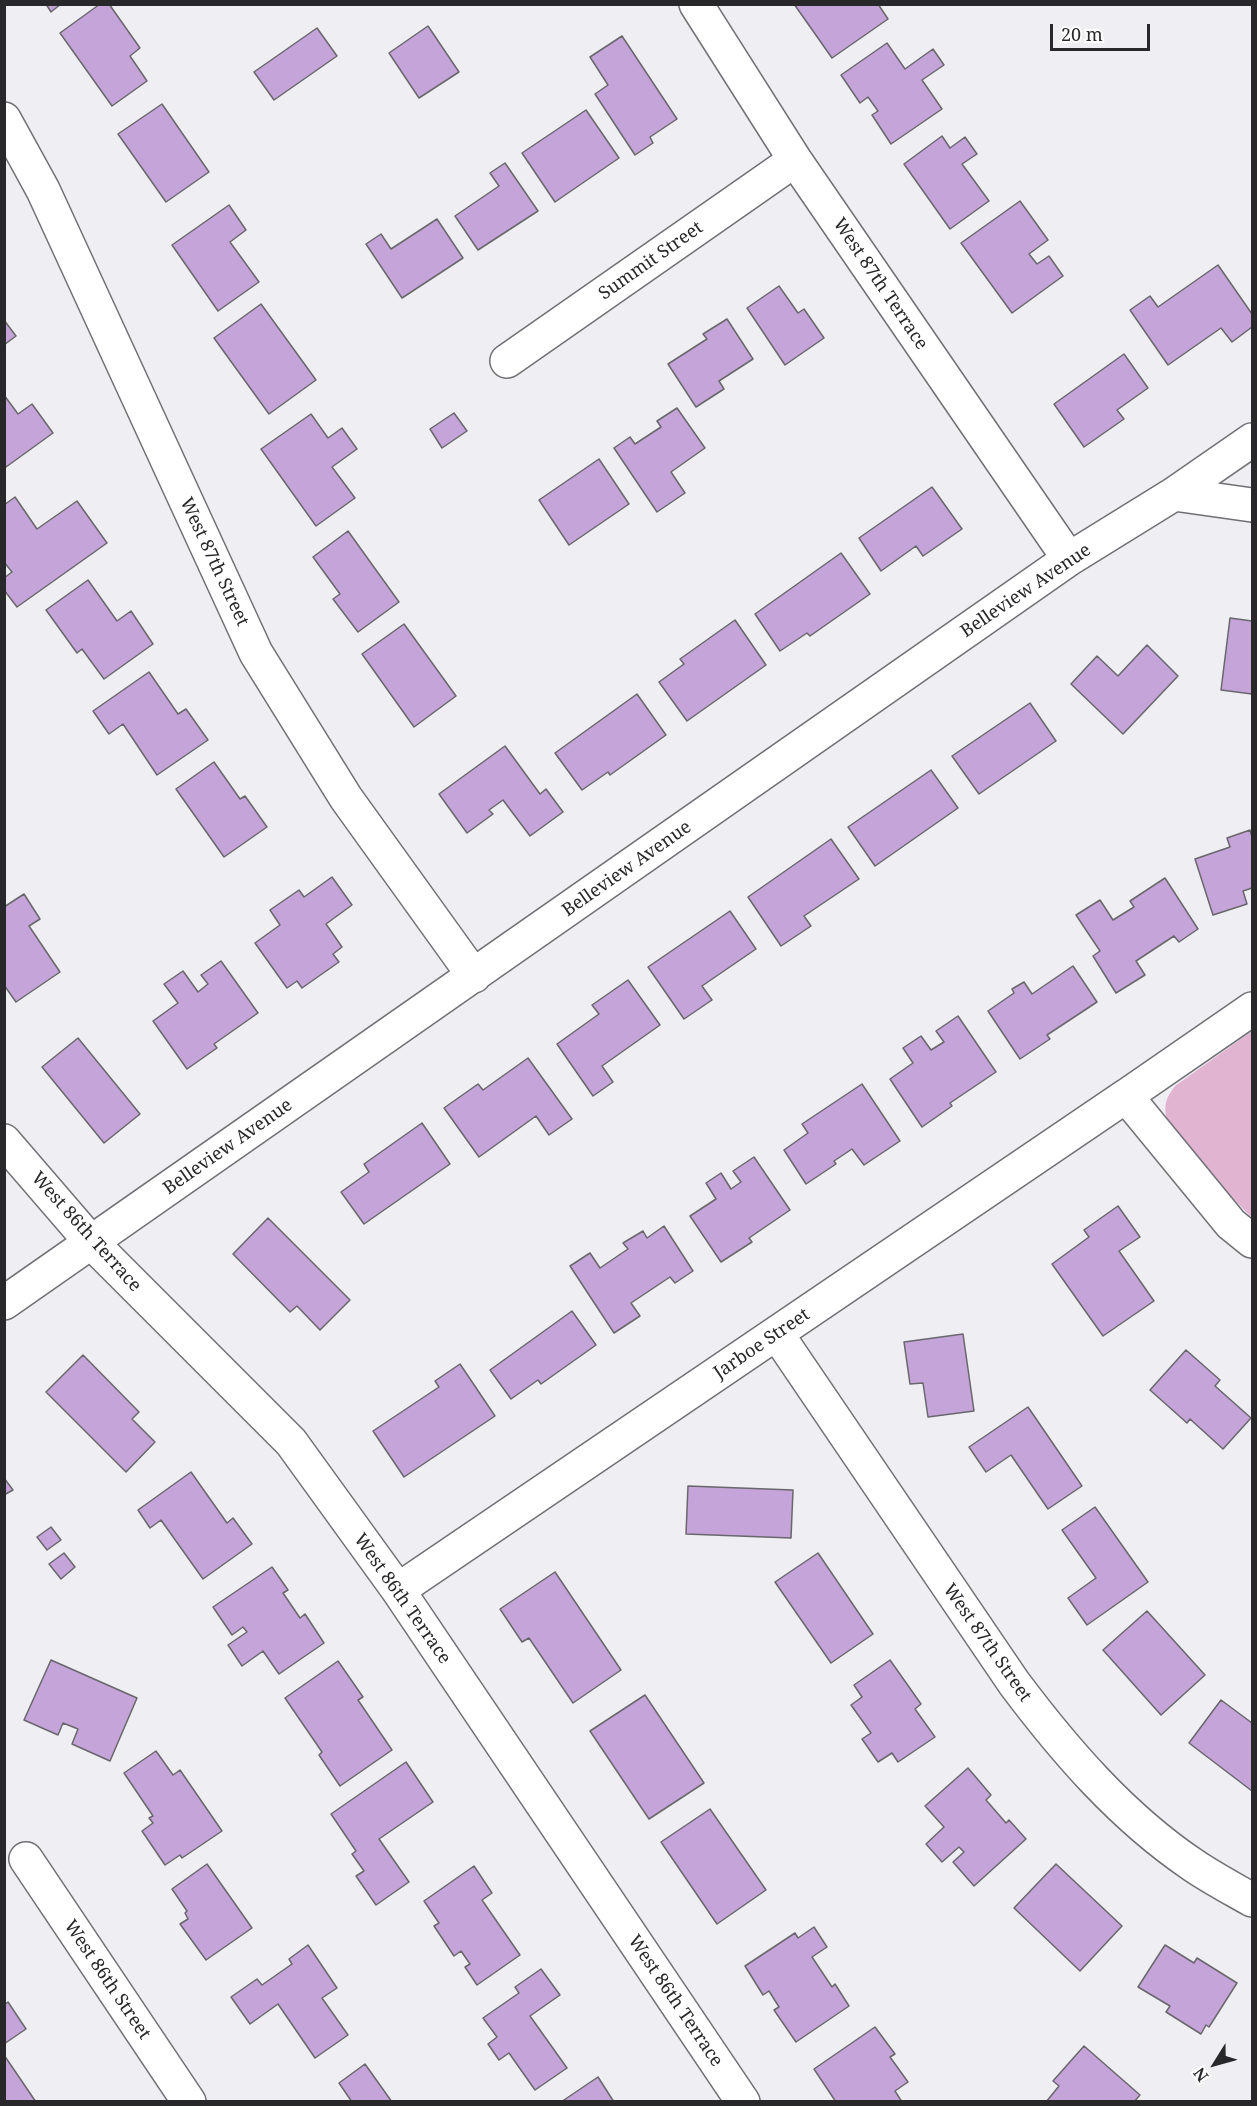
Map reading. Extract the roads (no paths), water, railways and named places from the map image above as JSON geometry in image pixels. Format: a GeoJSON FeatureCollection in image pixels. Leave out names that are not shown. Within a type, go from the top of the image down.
{"type":"FeatureCollection","features":[{"type":"Feature","properties":{"kind":"street","name":"West 87th Terrace"},"geometry":{"type":"LineString","coordinates":[[696,4],[795,160],[1069,559]]}},
{"type":"Feature","properties":{"kind":"street","name":"West 87th Street"},"geometry":{"type":"LineString","coordinates":[[4,119],[43,190],[256,653],[346,798],[474,976]]}},
{"type":"Feature","properties":{"kind":"street","name":"Summit Street"},"geometry":{"type":"LineString","coordinates":[[507,361],[795,160]]}},
{"type":"Feature","properties":{"kind":"street","name":"Belleview Avenue"},"geometry":{"type":"LineString","coordinates":[[4,1303],[1069,559],[1174,494],[1252,440]]}},
{"type":"Feature","properties":{"kind":"street"},"geometry":{"type":"LineString","coordinates":[[1174,494],[1252,505]]}},
{"type":"Feature","properties":{"kind":"street","name":"Jarboe Street"},"geometry":{"type":"LineString","coordinates":[[398,1590],[1252,1009]]}},
{"type":"Feature","properties":{"kind":"street"},"geometry":{"type":"LineString","coordinates":[[1126,1096],[1231,1224],[1252,1241]]}},
{"type":"Feature","properties":{"kind":"street","name":"West 86th Terrace"},"geometry":{"type":"LineString","coordinates":[[4,1141],[91,1242],[291,1442],[398,1590],[743,2102]]}},
{"type":"Feature","properties":{"kind":"street","name":"West 87th Street"},"geometry":{"type":"LineString","coordinates":[[777,1334],[1014,1683],[1046,1726],[1085,1771],[1142,1824],[1193,1865],[1252,1900]]}},
{"type":"Feature","properties":{"kind":"street","name":"West 86th Street"},"geometry":{"type":"LineString","coordinates":[[26,1859],[189,2102]]}}]}
